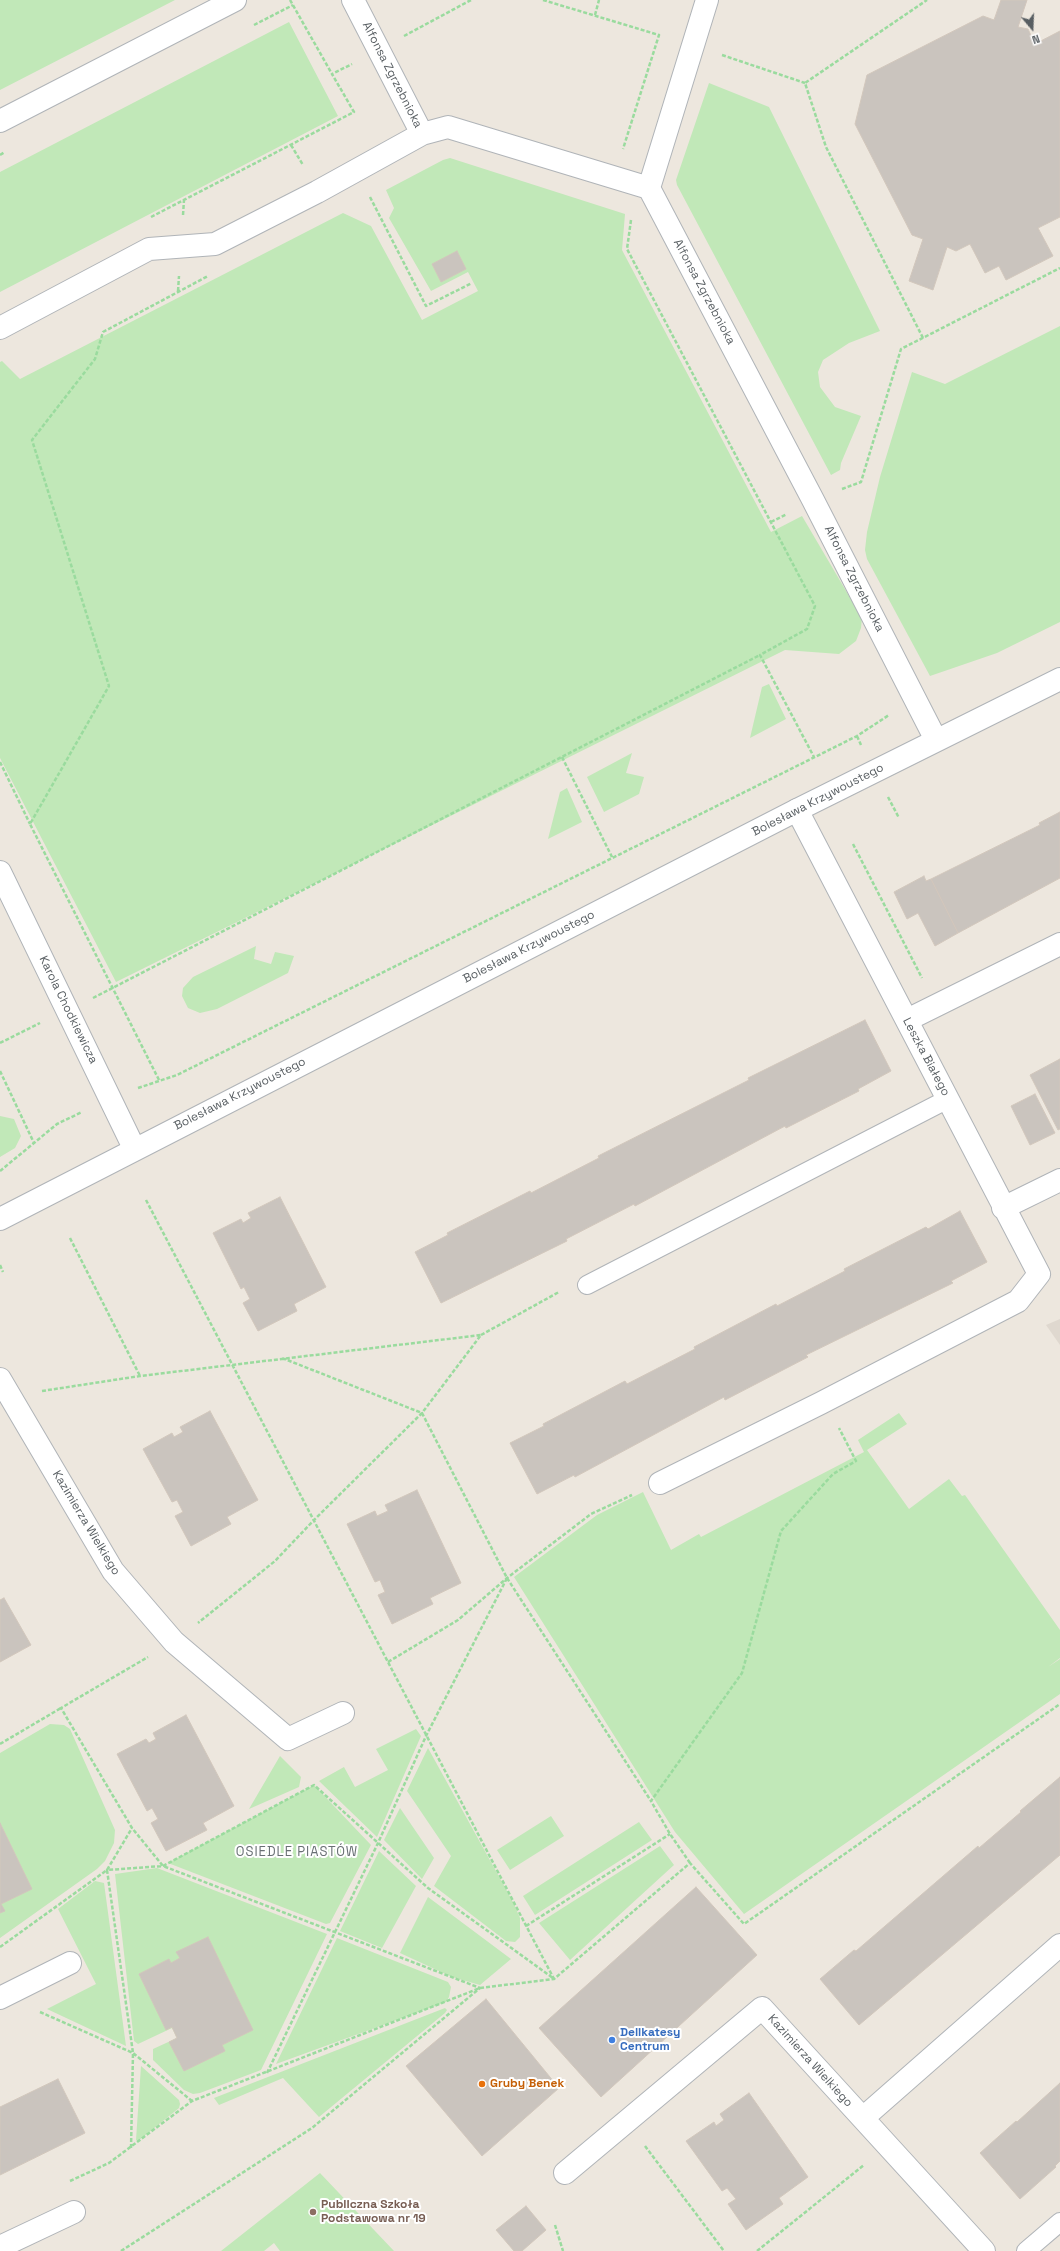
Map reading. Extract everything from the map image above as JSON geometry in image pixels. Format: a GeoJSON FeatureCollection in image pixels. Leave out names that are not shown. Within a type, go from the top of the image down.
{"type":"FeatureCollection","features":[{"type":"Feature","properties":{"kind":"street"},"geometry":{"type":"LineString","coordinates":[[0,122],[235,0]]}},
{"type":"Feature","properties":{"kind":"street","name":"Alfonsa Zgrzebnioka"},"geometry":{"type":"LineString","coordinates":[[353,0],[422,134],[448,127],[649,188],[813,500],[936,740]]}},
{"type":"Feature","properties":{"kind":"street"},"geometry":{"type":"LineString","coordinates":[[649,188],[707,0]]}},
{"type":"Feature","properties":{"kind":"street"},"geometry":{"type":"LineString","coordinates":[[0,328],[149,249],[215,244],[317,192],[422,134]]}},
{"type":"Feature","properties":{"kind":"street","name":"Bolesława Krzywoustego"},"geometry":{"type":"LineString","coordinates":[[0,1219],[134,1148],[797,810],[1060,679]]}},
{"type":"Feature","properties":{"kind":"street","name":"Leszka Białego"},"geometry":{"type":"LineString","coordinates":[[797,810],[948,1099],[1003,1208],[1039,1274],[1018,1301],[824,1401]]}},
{"type":"Feature","properties":{"kind":"street","name":"Karola Chodkiewicza"},"geometry":{"type":"LineString","coordinates":[[0,872],[5,896],[68,1010],[134,1148]]}},
{"type":"Feature","properties":{"kind":"street"},"geometry":{"type":"LineString","coordinates":[[907,1020],[1060,944]]}},
{"type":"Feature","properties":{"kind":"street"},"geometry":{"type":"LineString","coordinates":[[1003,1208],[1060,1180]]}},
{"type":"Feature","properties":{"kind":"street","name":"Kazimierza Wielkiego"},"geometry":{"type":"LineString","coordinates":[[5,1388],[113,1571],[174,1642],[288,1739],[343,1712]]}},
{"type":"Feature","properties":{"kind":"street"},"geometry":{"type":"LineString","coordinates":[[660,1483],[824,1401]]}},
{"type":"Feature","properties":{"kind":"street"},"geometry":{"type":"LineString","coordinates":[[863,2118],[1060,1945]]}},
{"type":"Feature","properties":{"kind":"street"},"geometry":{"type":"LineString","coordinates":[[9,1993],[70,1963]]}},
{"type":"Feature","properties":{"kind":"street","name":"Kazimierza Wielkiego"},"geometry":{"type":"LineString","coordinates":[[564,2174],[762,2008],[984,2251]]}},
{"type":"Feature","properties":{"kind":"street"},"geometry":{"type":"LineString","coordinates":[[0,2247],[74,2212]]}},
{"type":"Feature","properties":{"kind":"lane"},"geometry":{"type":"LineString","coordinates":[[587,1285],[948,1099]]}},
{"type":"Feature","properties":{"kind":"lane"},"geometry":{"type":"LineString","coordinates":[[1026,2251],[1060,2222]]}},
{"type":"Feature","properties":{"kind":"path"},"geometry":{"type":"LineString","coordinates":[[149,218],[354,112],[290,0]]}},
{"type":"Feature","properties":{"kind":"path"},"geometry":{"type":"LineString","coordinates":[[332,74],[471,0]]}},
{"type":"Feature","properties":{"kind":"path"},"geometry":{"type":"LineString","coordinates":[[543,0],[659,34],[805,83]]}},
{"type":"Feature","properties":{"kind":"path"},"geometry":{"type":"LineString","coordinates":[[595,16],[599,0]]}},
{"type":"Feature","properties":{"kind":"path"},"geometry":{"type":"LineString","coordinates":[[805,83],[927,0]]}},
{"type":"Feature","properties":{"kind":"path"},"geometry":{"type":"LineString","coordinates":[[614,178],[659,34]]}},
{"type":"Feature","properties":{"kind":"path"},"geometry":{"type":"LineString","coordinates":[[805,83],[826,147],[923,338]]}},
{"type":"Feature","properties":{"kind":"path"},"geometry":{"type":"LineString","coordinates":[[367,191],[426,306],[472,283]]}},
{"type":"Feature","properties":{"kind":"path"},"geometry":{"type":"LineString","coordinates":[[0,1043],[113,989],[562,758],[807,629],[815,606],[627,249],[632,215]]}},
{"type":"Feature","properties":{"kind":"path"},"geometry":{"type":"LineString","coordinates":[[771,522],[813,500],[860,482],[901,349],[1060,268]]}},
{"type":"Feature","properties":{"kind":"path"},"geometry":{"type":"LineString","coordinates":[[30,824],[109,686],[32,440],[95,359],[103,332],[213,274]]}},
{"type":"Feature","properties":{"kind":"path"},"geometry":{"type":"LineString","coordinates":[[760,655],[814,757]]}},
{"type":"Feature","properties":{"kind":"path"},"geometry":{"type":"LineString","coordinates":[[0,1171],[57,1124],[110,1098],[177,1075],[857,736],[914,698]]}},
{"type":"Feature","properties":{"kind":"path"},"geometry":{"type":"LineString","coordinates":[[562,758],[612,857]]}},
{"type":"Feature","properties":{"kind":"path"},"geometry":{"type":"LineString","coordinates":[[0,762],[159,1080]]}},
{"type":"Feature","properties":{"kind":"path"},"geometry":{"type":"LineString","coordinates":[[853,844],[936,1006]]}},
{"type":"Feature","properties":{"kind":"path"},"geometry":{"type":"LineString","coordinates":[[0,1071],[34,1143]]}},
{"type":"Feature","properties":{"kind":"path"},"geometry":{"type":"LineString","coordinates":[[146,1200],[554,1979]]}},
{"type":"Feature","properties":{"kind":"path"},"geometry":{"type":"LineString","coordinates":[[70,1238],[140,1376]]}},
{"type":"Feature","properties":{"kind":"path"},"geometry":{"type":"LineString","coordinates":[[0,1266],[3,1272]]}},
{"type":"Feature","properties":{"kind":"path"},"geometry":{"type":"LineString","coordinates":[[5,1388],[140,1376],[481,1335],[562,1290],[587,1285]]}},
{"type":"Feature","properties":{"kind":"path"},"geometry":{"type":"LineString","coordinates":[[0,1744],[174,1642],[275,1561],[314,1520],[422,1413],[481,1335]]}},
{"type":"Feature","properties":{"kind":"path"},"geometry":{"type":"LineString","coordinates":[[282,1358],[422,1413],[507,1578],[651,1801],[670,1834],[690,1863],[744,1924],[1060,1704]]}},
{"type":"Feature","properties":{"kind":"path"},"geometry":{"type":"LineString","coordinates":[[651,1801],[742,1673],[781,1531],[833,1474],[856,1461],[824,1401]]}},
{"type":"Feature","properties":{"kind":"path"},"geometry":{"type":"LineString","coordinates":[[388,1662],[458,1620],[507,1578],[591,1514],[660,1483]]}},
{"type":"Feature","properties":{"kind":"path"},"geometry":{"type":"LineString","coordinates":[[266,2073],[378,1843],[426,1736],[507,1578]]}},
{"type":"Feature","properties":{"kind":"path"},"geometry":{"type":"LineString","coordinates":[[61,1708],[132,1828],[163,1866],[480,1988]]}},
{"type":"Feature","properties":{"kind":"path"},"geometry":{"type":"LineString","coordinates":[[107,1870],[163,1866],[314,1785],[431,1891],[554,1979]]}},
{"type":"Feature","properties":{"kind":"path"},"geometry":{"type":"LineString","coordinates":[[0,1947],[107,1870],[132,1828]]}},
{"type":"Feature","properties":{"kind":"path"},"geometry":{"type":"LineString","coordinates":[[526,1926],[670,1834]]}},
{"type":"Feature","properties":{"kind":"path"},"geometry":{"type":"LineString","coordinates":[[63,2185],[109,2163],[192,2101],[480,1988],[554,1979],[690,1863]]}},
{"type":"Feature","properties":{"kind":"path"},"geometry":{"type":"LineString","coordinates":[[107,1870],[133,2053],[130,2148]]}},
{"type":"Feature","properties":{"kind":"path"},"geometry":{"type":"LineString","coordinates":[[121,2251],[312,2128],[480,1988]]}},
{"type":"Feature","properties":{"kind":"path"},"geometry":{"type":"LineString","coordinates":[[9,1993],[40,2012],[133,2053],[192,2101]]}},
{"type":"Feature","properties":{"kind":"path"},"geometry":{"type":"LineString","coordinates":[[626,2122],[724,2251]]}},
{"type":"Feature","properties":{"kind":"path"},"geometry":{"type":"LineString","coordinates":[[757,2251],[888,2146]]}},
{"type":"Feature","properties":{"kind":"path"},"geometry":{"type":"LineString","coordinates":[[555,2225],[563,2251]]}},
{"type":"Feature","properties":{"kind":"shaded area"},"geometry":{"type":"Polygon","coordinates":[[[1060,1319],[1060,1345],[1046,1325],[1060,1319]]]}},
{"type":"Feature","properties":{"kind":"green space"},"geometry":{"type":"Polygon","coordinates":[[[0,0],[175,0],[0,90],[0,0]]]}},
{"type":"Feature","properties":{"kind":"green space"},"geometry":{"type":"Polygon","coordinates":[[[289,22],[338,116],[0,292],[0,172],[289,22]]]}},
{"type":"Feature","properties":{"kind":"green space"},"geometry":{"type":"Polygon","coordinates":[[[709,83],[769,107],[880,331],[849,343],[823,360],[818,372],[820,387],[835,407],[861,416],[841,463],[840,470],[831,475],[677,185],[676,180],[709,83]]]}},
{"type":"Feature","properties":{"kind":"green space"},"geometry":{"type":"Polygon","coordinates":[[[450,158],[625,214],[622,250],[771,532],[802,516],[862,618],[861,628],[856,641],[839,654],[785,650],[116,982],[0,758],[0,362],[2,361],[20,379],[343,213],[371,226],[422,320],[478,291],[468,272],[431,291],[389,218],[394,208],[386,190],[443,160],[450,158]]]}},
{"type":"Feature","properties":{"kind":"green space"},"geometry":{"type":"Polygon","coordinates":[[[1060,326],[1060,622],[997,653],[930,676],[867,559],[865,550],[867,532],[880,477],[912,372],[945,384],[1060,326]]]}},
{"type":"Feature","properties":{"kind":"green space"},"geometry":{"type":"Polygon","coordinates":[[[769,684],[786,719],[750,738],[762,687],[769,684]]]}},
{"type":"Feature","properties":{"kind":"green space"},"geometry":{"type":"Polygon","coordinates":[[[632,753],[626,773],[644,777],[639,794],[604,812],[587,777],[632,753]]]}},
{"type":"Feature","properties":{"kind":"green space"},"geometry":{"type":"Polygon","coordinates":[[[567,788],[582,822],[548,839],[560,792],[567,788]]]}},
{"type":"Feature","properties":{"kind":"green space"},"geometry":{"type":"Polygon","coordinates":[[[256,946],[254,959],[271,964],[275,952],[294,956],[288,973],[217,1009],[200,1013],[188,1008],[182,996],[183,988],[193,977],[256,946]]]}},
{"type":"Feature","properties":{"kind":"green space"},"geometry":{"type":"Polygon","coordinates":[[[0,1116],[14,1119],[21,1136],[15,1148],[0,1157],[0,1116]]]}},
{"type":"Feature","properties":{"kind":"green space"},"geometry":{"type":"Polygon","coordinates":[[[899,1413],[907,1424],[867,1450],[909,1509],[949,1479],[962,1496],[965,1495],[1060,1630],[1060,1658],[1048,1667],[1060,1659],[1060,1694],[744,1914],[675,1832],[514,1577],[597,1515],[643,1492],[671,1550],[699,1534],[701,1537],[864,1452],[858,1440],[899,1413]]]}},
{"type":"Feature","properties":{"kind":"green space"},"geometry":{"type":"Polygon","coordinates":[[[50,1724],[64,1725],[70,1729],[115,1830],[114,1843],[105,1861],[97,1869],[0,1938],[0,1753],[50,1724]]]}},
{"type":"Feature","properties":{"kind":"green space"},"geometry":{"type":"Polygon","coordinates":[[[416,1729],[421,1736],[377,1837],[319,1781],[344,1767],[355,1787],[388,1770],[376,1749],[416,1729]]]}},
{"type":"Feature","properties":{"kind":"green space"},"geometry":{"type":"Polygon","coordinates":[[[428,1748],[513,1902],[520,1918],[520,1937],[515,1942],[506,1941],[434,1886],[451,1856],[407,1791],[428,1748]]]}},
{"type":"Feature","properties":{"kind":"green space"},"geometry":{"type":"Polygon","coordinates":[[[280,1756],[301,1777],[299,1787],[249,1809],[280,1756]]]}},
{"type":"Feature","properties":{"kind":"green space"},"geometry":{"type":"Polygon","coordinates":[[[314,1785],[371,1845],[330,1923],[326,1924],[168,1863],[314,1785]]]}},
{"type":"Feature","properties":{"kind":"green space"},"geometry":{"type":"Polygon","coordinates":[[[400,1808],[434,1858],[422,1879],[384,1840],[400,1808]]]}},
{"type":"Feature","properties":{"kind":"green space"},"geometry":{"type":"Polygon","coordinates":[[[551,1816],[564,1836],[510,1870],[497,1850],[551,1816]]]}},
{"type":"Feature","properties":{"kind":"green space"},"geometry":{"type":"Polygon","coordinates":[[[639,1822],[652,1840],[535,1915],[523,1896],[639,1822]]]}},
{"type":"Feature","properties":{"kind":"green space"},"geometry":{"type":"Polygon","coordinates":[[[660,1846],[674,1865],[570,1960],[539,1923],[660,1846]]]}},
{"type":"Feature","properties":{"kind":"green space"},"geometry":{"type":"Polygon","coordinates":[[[379,1851],[416,1886],[382,1948],[340,1931],[379,1851]]]}},
{"type":"Feature","properties":{"kind":"green space"},"geometry":{"type":"Polygon","coordinates":[[[157,1868],[327,1934],[261,2070],[200,2093],[193,2094],[184,2090],[153,2060],[153,2049],[177,2038],[172,2028],[138,2044],[134,2041],[115,1874],[157,1868]]]}},
{"type":"Feature","properties":{"kind":"green space"},"geometry":{"type":"Polygon","coordinates":[[[95,1881],[104,1883],[126,2046],[47,2009],[96,1984],[58,1909],[95,1881]]]}},
{"type":"Feature","properties":{"kind":"green space"},"geometry":{"type":"Polygon","coordinates":[[[428,1897],[511,1959],[480,1985],[452,1977],[400,1953],[428,1897]]]}},
{"type":"Feature","properties":{"kind":"green space"},"geometry":{"type":"Polygon","coordinates":[[[337,1938],[448,1982],[451,1987],[449,1997],[446,2002],[276,2064],[337,1938]]]}},
{"type":"Feature","properties":{"kind":"green space"},"geometry":{"type":"Polygon","coordinates":[[[445,2008],[447,2010],[445,2013],[319,2117],[283,2078],[219,2105],[214,2098],[445,2008]]]}},
{"type":"Feature","properties":{"kind":"green space"},"geometry":{"type":"Polygon","coordinates":[[[141,2066],[179,2100],[180,2104],[179,2108],[138,2141],[136,2140],[141,2066]]]}},
{"type":"Feature","properties":{"kind":"green space","name":"Publiczna Szkoła Podstawowa nr 19"},"geometry":{"type":"Polygon","coordinates":[[[320,2173],[394,2251],[280,2251],[274,2243],[264,2251],[221,2251],[320,2173]]]}},
{"type":"Feature","properties":{"kind":"building"},"geometry":{"type":"Polygon","coordinates":[[[1001,0],[1027,0],[1018,27],[1028,29],[1035,44],[1060,31],[1060,217],[1038,228],[1053,256],[1006,280],[999,266],[985,273],[970,244],[956,251],[947,247],[933,290],[909,281],[923,239],[912,235],[855,124],[867,75],[983,16],[994,20],[1001,0]]]}},
{"type":"Feature","properties":{"kind":"building"},"geometry":{"type":"Polygon","coordinates":[[[457,251],[466,269],[441,282],[432,264],[457,251]]]}},
{"type":"Feature","properties":{"kind":"building"},"geometry":{"type":"Polygon","coordinates":[[[1060,812],[1060,878],[958,933],[931,879],[1040,825],[1039,823],[1060,812]]]}},
{"type":"Feature","properties":{"kind":"building"},"geometry":{"type":"Polygon","coordinates":[[[924,876],[926,881],[931,879],[958,933],[935,946],[918,913],[907,919],[894,892],[924,876]]]}},
{"type":"Feature","properties":{"kind":"building"},"geometry":{"type":"Polygon","coordinates":[[[865,1020],[891,1071],[858,1089],[859,1091],[786,1128],[785,1126],[635,1206],[634,1204],[566,1239],[567,1241],[441,1303],[415,1252],[448,1235],[447,1233],[530,1191],[531,1193],[599,1158],[598,1156],[749,1080],[748,1078],[865,1020]]]}},
{"type":"Feature","properties":{"kind":"building"},"geometry":{"type":"Polygon","coordinates":[[[1060,1059],[1060,1129],[1058,1130],[1030,1075],[1060,1059]]]}},
{"type":"Feature","properties":{"kind":"building"},"geometry":{"type":"Polygon","coordinates":[[[1035,1094],[1055,1133],[1030,1145],[1011,1106],[1035,1094]]]}},
{"type":"Feature","properties":{"kind":"building"},"geometry":{"type":"Polygon","coordinates":[[[280,1197],[326,1287],[294,1304],[297,1311],[258,1331],[243,1303],[250,1299],[244,1287],[241,1289],[213,1233],[241,1219],[243,1223],[251,1218],[248,1213],[280,1197]]]}},
{"type":"Feature","properties":{"kind":"building"},"geometry":{"type":"Polygon","coordinates":[[[960,1211],[987,1262],[951,1281],[953,1283],[806,1355],[808,1357],[725,1400],[724,1397],[575,1477],[574,1475],[537,1494],[510,1443],[625,1381],[627,1384],[695,1349],[694,1347],[776,1304],[777,1306],[845,1271],[844,1269],[926,1227],[928,1229],[960,1211]]]}},
{"type":"Feature","properties":{"kind":"building"},"geometry":{"type":"Polygon","coordinates":[[[210,1411],[258,1500],[227,1517],[231,1524],[191,1546],[175,1516],[183,1512],[177,1500],[172,1502],[143,1449],[172,1433],[174,1437],[183,1432],[180,1427],[210,1411]]]}},
{"type":"Feature","properties":{"kind":"building"},"geometry":{"type":"Polygon","coordinates":[[[417,1490],[461,1583],[430,1598],[433,1604],[392,1624],[378,1595],[385,1592],[380,1580],[375,1582],[347,1524],[375,1511],[377,1516],[388,1511],[385,1505],[417,1490]]]}},
{"type":"Feature","properties":{"kind":"building"},"geometry":{"type":"Polygon","coordinates":[[[4,1598],[31,1645],[0,1662],[0,1600],[4,1598]]]}},
{"type":"Feature","properties":{"kind":"building"},"geometry":{"type":"Polygon","coordinates":[[[186,1715],[234,1806],[203,1823],[207,1830],[166,1851],[151,1823],[158,1819],[152,1808],[147,1811],[117,1754],[146,1739],[149,1743],[156,1739],[153,1733],[186,1715]]]}},
{"type":"Feature","properties":{"kind":"building"},"geometry":{"type":"Polygon","coordinates":[[[1060,1777],[1060,1855],[859,2025],[820,1979],[854,1950],[856,1951],[978,1846],[979,1848],[1060,1777]]]}},
{"type":"Feature","properties":{"kind":"building"},"geometry":{"type":"Polygon","coordinates":[[[0,1823],[32,1889],[1,1904],[5,1911],[0,1913],[0,1823]]]}},
{"type":"Feature","properties":{"kind":"building"},"geometry":{"type":"Polygon","coordinates":[[[696,1887],[757,1955],[601,2097],[539,2028],[696,1887]]]}},
{"type":"Feature","properties":{"kind":"building"},"geometry":{"type":"Polygon","coordinates":[[[208,1937],[253,2030],[222,2045],[225,2051],[184,2071],[169,2042],[177,2038],[172,2027],[166,2030],[139,1974],[169,1959],[171,1963],[180,1958],[176,1952],[208,1937]]]}},
{"type":"Feature","properties":{"kind":"building"},"geometry":{"type":"Polygon","coordinates":[[[486,1999],[559,2088],[482,2156],[406,2066],[486,1999]]]}},
{"type":"Feature","properties":{"kind":"building"},"geometry":{"type":"Polygon","coordinates":[[[58,2079],[85,2133],[0,2175],[0,2107],[58,2079]]]}},
{"type":"Feature","properties":{"kind":"building"},"geometry":{"type":"Polygon","coordinates":[[[1060,2083],[1060,2161],[1055,2166],[1056,2167],[1020,2199],[980,2153],[1060,2083]]]}},
{"type":"Feature","properties":{"kind":"building"},"geometry":{"type":"Polygon","coordinates":[[[749,2093],[808,2177],[779,2198],[783,2204],[746,2230],[728,2204],[736,2199],[727,2188],[722,2191],[686,2141],[714,2122],[716,2126],[724,2120],[720,2114],[749,2093]]]}},
{"type":"Feature","properties":{"kind":"building"},"geometry":{"type":"Polygon","coordinates":[[[526,2206],[546,2230],[522,2251],[514,2251],[496,2230],[526,2206]]]}},
{"type":"Feature","properties":{"kind":"place","name":"Delikatesy Centrum"},"geometry":{"type":"Point","coordinates":[612,2040]}},
{"type":"Feature","properties":{"kind":"place","name":"Gruby Benek"},"geometry":{"type":"Point","coordinates":[482,2084]}},
{"type":"Feature","properties":{"kind":"place","name":"Publiczna Szkoła Podstawowa nr 19"},"geometry":{"type":"Point","coordinates":[313,2212]}},
{"type":"Feature","properties":{"kind":"district","name":"OSIEDLE PIASTÓW"},"geometry":{"type":"Point","coordinates":[297,1852]}}]}
